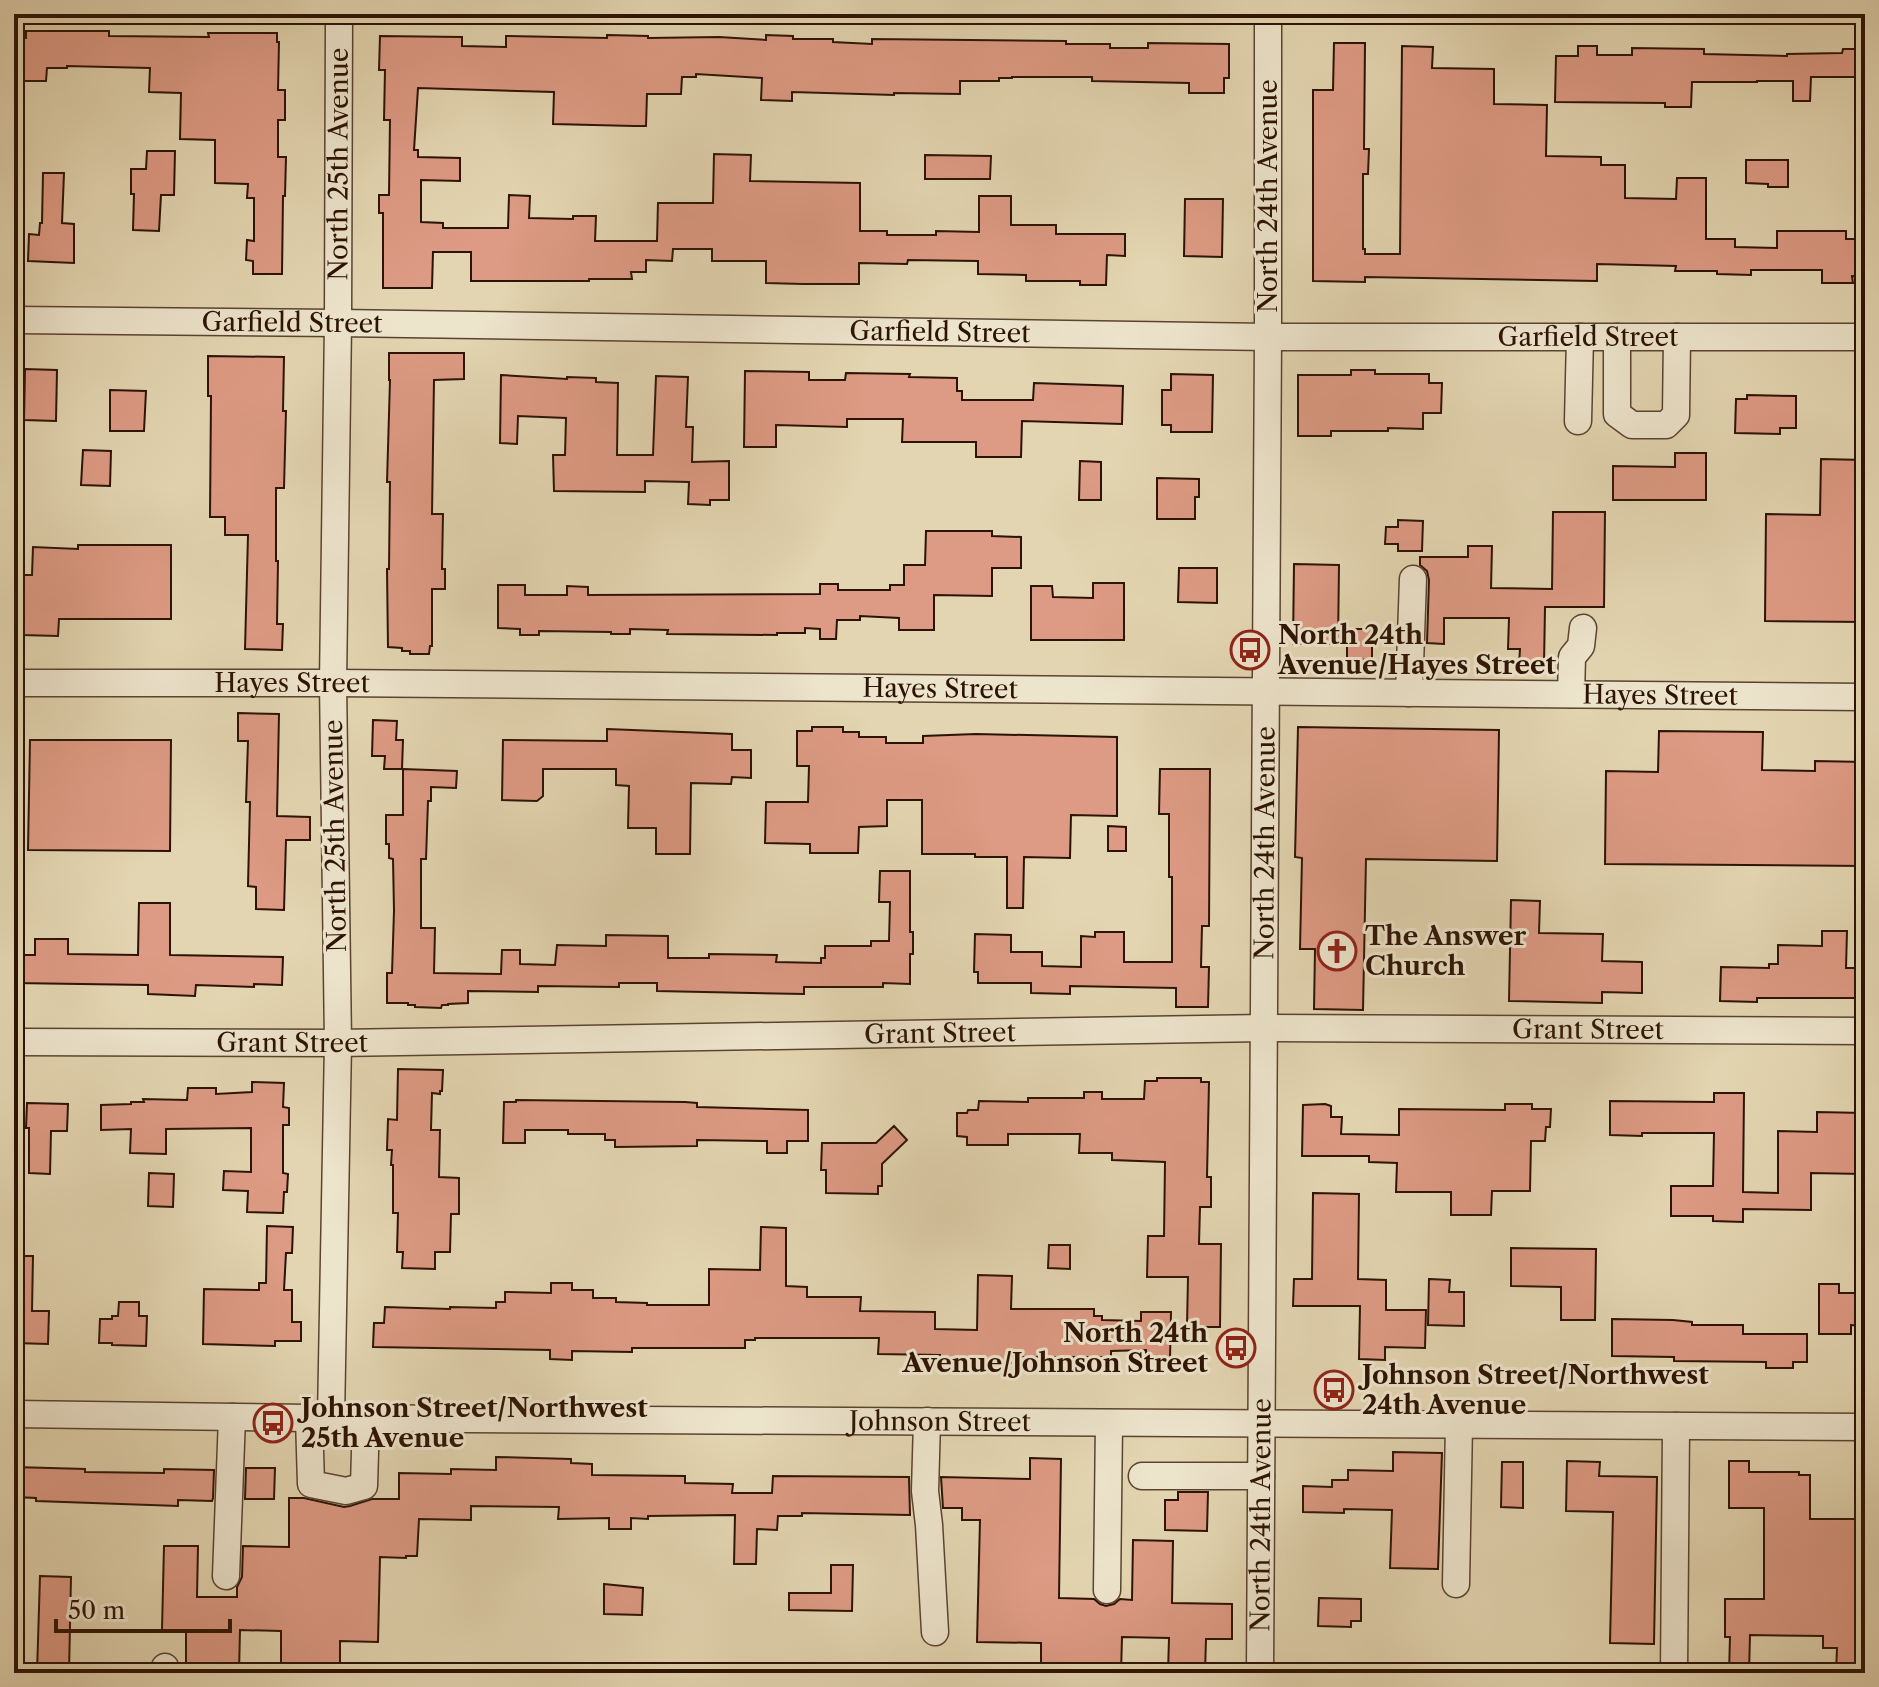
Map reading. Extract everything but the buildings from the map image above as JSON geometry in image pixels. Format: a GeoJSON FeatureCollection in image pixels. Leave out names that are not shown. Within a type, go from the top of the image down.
{"type":"FeatureCollection","features":[{"type":"Feature","properties":{"kind":"street","name":"North 25th Avenue"},"geometry":{"type":"LineString","coordinates":[[339,14],[333,683],[338,1043],[320,1418],[311,1484],[346,1491],[364,1486],[366,1418]]}},
{"type":"Feature","properties":{"kind":"street","name":"North 24th Avenue"},"geometry":{"type":"LineString","coordinates":[[1260,1673],[1268,14]]}},
{"type":"Feature","properties":{"kind":"street","name":"Garfield Street"},"geometry":{"type":"LineString","coordinates":[[14,320],[1268,337],[1865,337]]}},
{"type":"Feature","properties":{"kind":"street"},"geometry":{"type":"LineString","coordinates":[[1578,421],[1580,337]]}},
{"type":"Feature","properties":{"kind":"street"},"geometry":{"type":"LineString","coordinates":[[1617,337],[1617,414],[1632,425],[1666,425],[1676,415],[1677,337]]}},
{"type":"Feature","properties":{"kind":"street"},"geometry":{"type":"LineString","coordinates":[[1409,693],[1413,579]]}},
{"type":"Feature","properties":{"kind":"street"},"geometry":{"type":"LineString","coordinates":[[1571,694],[1572,657],[1581,646],[1583,628]]}},
{"type":"Feature","properties":{"kind":"street","name":"Hayes Street"},"geometry":{"type":"LineString","coordinates":[[14,683],[333,683],[1865,697]]}},
{"type":"Feature","properties":{"kind":"street","name":"Grant Street"},"geometry":{"type":"LineString","coordinates":[[14,1042],[338,1043],[1264,1028],[1865,1031]]}},
{"type":"Feature","properties":{"kind":"street","name":"Johnson Street"},"geometry":{"type":"LineString","coordinates":[[14,1414],[1865,1427]]}},
{"type":"Feature","properties":{"kind":"street"},"geometry":{"type":"LineString","coordinates":[[226,1576],[232,1417]]}},
{"type":"Feature","properties":{"kind":"street"},"geometry":{"type":"LineString","coordinates":[[927,1421],[925,1491],[935,1632]]}},
{"type":"Feature","properties":{"kind":"street"},"geometry":{"type":"LineString","coordinates":[[1107,1590],[1109,1423]]}},
{"type":"Feature","properties":{"kind":"street"},"geometry":{"type":"LineString","coordinates":[[1456,1584],[1459,1424]]}},
{"type":"Feature","properties":{"kind":"street"},"geometry":{"type":"LineString","coordinates":[[1674,1673],[1676,1426]]}},
{"type":"Feature","properties":{"kind":"street"},"geometry":{"type":"LineString","coordinates":[[1142,1476],[1261,1476]]}},
{"type":"Feature","properties":{"kind":"place","name":"North 24th Avenue/Hayes Street"},"geometry":{"type":"Point","coordinates":[1250,650]}},
{"type":"Feature","properties":{"kind":"place","name":"The Answer Church"},"geometry":{"type":"Point","coordinates":[1337,951]}},
{"type":"Feature","properties":{"kind":"place","name":"North 24th Avenue/Johnson Street"},"geometry":{"type":"Point","coordinates":[1236,1348]}},
{"type":"Feature","properties":{"kind":"place","name":"Johnson Street/Northwest 24th Avenue"},"geometry":{"type":"Point","coordinates":[1334,1390]}},
{"type":"Feature","properties":{"kind":"place","name":"Johnson Street/Northwest 25th Avenue"},"geometry":{"type":"Point","coordinates":[273,1423]}}]}
